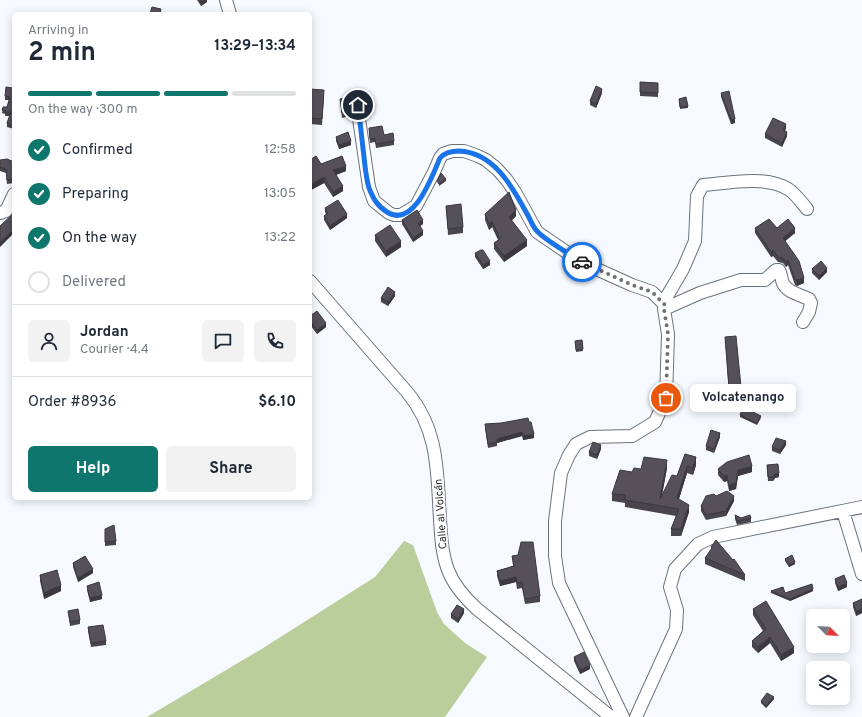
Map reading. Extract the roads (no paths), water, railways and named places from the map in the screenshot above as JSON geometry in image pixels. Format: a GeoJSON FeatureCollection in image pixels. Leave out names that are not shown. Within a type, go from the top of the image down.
{"type":"FeatureCollection","features":[{"type":"Feature","properties":{"kind":"street"},"geometry":{"type":"LineString","coordinates":[[226,0],[229,12]]}},
{"type":"Feature","properties":{"kind":"street"},"geometry":{"type":"LineString","coordinates":[[358,105],[369,187],[374,200],[389,213],[401,215],[416,206],[443,154],[452,151],[464,151],[486,160],[506,179],[537,232],[581,262],[632,285],[652,292],[665,307]]}},
{"type":"Feature","properties":{"kind":"street"},"geometry":{"type":"LineString","coordinates":[[623,717],[558,583],[555,556],[555,521],[561,473],[576,444],[590,436],[632,436],[655,422],[666,398],[668,334],[665,307],[666,298],[683,269],[695,240],[697,196],[703,185],[751,181],[772,183],[789,189],[807,209]]}},
{"type":"Feature","properties":{"kind":"street"},"geometry":{"type":"LineString","coordinates":[[0,213],[6,211],[12,198]]}},
{"type":"Feature","properties":{"kind":"street"},"geometry":{"type":"LineString","coordinates":[[665,307],[700,293],[741,280],[765,280],[776,270],[779,270],[782,276],[783,285],[789,291],[809,299],[811,303],[809,312],[803,322]]}},
{"type":"Feature","properties":{"kind":"street","name":"Calle al Volcán"},"geometry":{"type":"LineString","coordinates":[[312,283],[410,395],[424,417],[432,436],[437,463],[442,550],[448,571],[455,584],[477,609],[611,717]]}},
{"type":"Feature","properties":{"kind":"street"},"geometry":{"type":"LineString","coordinates":[[636,717],[676,628],[677,610],[670,587],[676,569],[698,544],[713,537],[862,507]]}},
{"type":"Feature","properties":{"kind":"street"},"geometry":{"type":"LineString","coordinates":[[843,511],[862,574]]}},
{"type":"Feature","properties":{"kind":"place","name":"Volcatenango"},"geometry":{"type":"Point","coordinates":[666,398]}}]}
